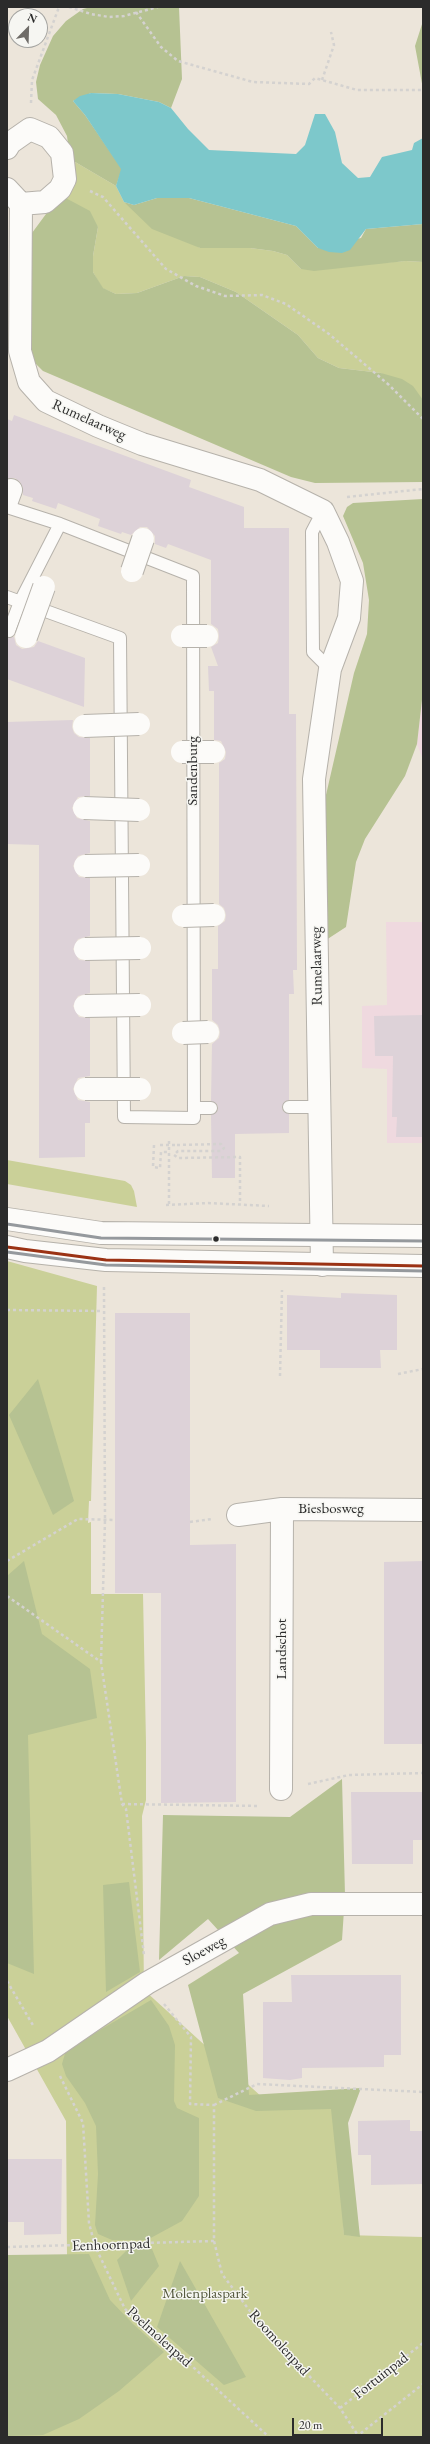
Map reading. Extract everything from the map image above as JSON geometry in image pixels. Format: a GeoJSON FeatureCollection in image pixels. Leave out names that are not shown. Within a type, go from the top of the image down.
{"type":"FeatureCollection","features":[{"type":"Feature","properties":{"kind":"street"},"geometry":{"type":"LineString","coordinates":[[7,148],[10,143],[30,129],[49,137],[62,153],[65,179]]}},
{"type":"Feature","properties":{"kind":"street","name":"Rumelaarweg"},"geometry":{"type":"LineString","coordinates":[[65,179],[60,189],[45,202],[14,197],[20,351],[29,382],[46,401],[142,444],[260,480],[323,511],[338,542],[352,581],[349,618],[330,669],[314,779],[322,1265]]}},
{"type":"Feature","properties":{"kind":"street"},"geometry":{"type":"LineString","coordinates":[[132,571],[143,539]]}},
{"type":"Feature","properties":{"kind":"street"},"geometry":{"type":"LineString","coordinates":[[17,634],[44,587]]}},
{"type":"Feature","properties":{"kind":"street"},"geometry":{"type":"LineString","coordinates":[[182,636],[207,636]]}},
{"type":"Feature","properties":{"kind":"street"},"geometry":{"type":"LineString","coordinates":[[84,726],[139,724]]}},
{"type":"Feature","properties":{"kind":"street"},"geometry":{"type":"LineString","coordinates":[[182,752],[214,752]]}},
{"type":"Feature","properties":{"kind":"street"},"geometry":{"type":"LineString","coordinates":[[84,808],[139,810]]}},
{"type":"Feature","properties":{"kind":"street"},"geometry":{"type":"LineString","coordinates":[[84,866],[139,865]]}},
{"type":"Feature","properties":{"kind":"street"},"geometry":{"type":"LineString","coordinates":[[183,916],[214,915]]}},
{"type":"Feature","properties":{"kind":"street"},"geometry":{"type":"LineString","coordinates":[[84,948],[140,948]]}},
{"type":"Feature","properties":{"kind":"street"},"geometry":{"type":"LineString","coordinates":[[85,1006],[140,1005]]}},
{"type":"Feature","properties":{"kind":"street"},"geometry":{"type":"LineString","coordinates":[[183,1033],[208,1032]]}},
{"type":"Feature","properties":{"kind":"street"},"geometry":{"type":"LineString","coordinates":[[85,1089],[140,1089]]}},
{"type":"Feature","properties":{"kind":"street"},"geometry":{"type":"LineString","coordinates":[[7,1220],[101,1233],[423,1236]]}},
{"type":"Feature","properties":{"kind":"street"},"geometry":{"type":"LineString","coordinates":[[7,1247],[25,1251],[106,1260],[423,1266]]}},
{"type":"Feature","properties":{"kind":"street","name":"Biesbosweg"},"geometry":{"type":"LineString","coordinates":[[238,1515],[282,1509],[423,1510]]}},
{"type":"Feature","properties":{"kind":"street","name":"Landschot"},"geometry":{"type":"LineString","coordinates":[[281,1789],[282,1509]]}},
{"type":"Feature","properties":{"kind":"street","name":"Sloeweg"},"geometry":{"type":"LineString","coordinates":[[7,2070],[48,2051],[147,1983],[270,1914],[312,1904],[423,1904]]}},
{"type":"Feature","properties":{"kind":"lane","name":"Sandenburg"},"geometry":{"type":"LineString","coordinates":[[8,499],[60,524],[193,576],[194,1108]]}},
{"type":"Feature","properties":{"kind":"lane"},"geometry":{"type":"LineString","coordinates":[[323,511],[312,532],[313,652],[330,669]]}},
{"type":"Feature","properties":{"kind":"lane"},"geometry":{"type":"LineString","coordinates":[[17,634],[20,602],[60,524]]}},
{"type":"Feature","properties":{"kind":"lane"},"geometry":{"type":"LineString","coordinates":[[7,597],[120,638],[124,1117],[194,1118],[194,1108],[211,1108]]}},
{"type":"Feature","properties":{"kind":"lane"},"geometry":{"type":"LineString","coordinates":[[289,1107],[319,1107]]}},
{"type":"Feature","properties":{"kind":"path"},"geometry":{"type":"LineString","coordinates":[[30,129],[32,80],[59,7]]}},
{"type":"Feature","properties":{"kind":"path"},"geometry":{"type":"LineString","coordinates":[[69,7],[91,14],[109,17],[158,7]]}},
{"type":"Feature","properties":{"kind":"path"},"geometry":{"type":"LineString","coordinates":[[136,12],[161,47],[178,61],[253,82],[309,84],[316,78],[357,90],[423,90]]}},
{"type":"Feature","properties":{"kind":"path"},"geometry":{"type":"LineString","coordinates":[[322,80],[334,44],[331,32]]}},
{"type":"Feature","properties":{"kind":"path"},"geometry":{"type":"LineString","coordinates":[[65,179],[103,198],[166,269],[178,276],[196,286],[226,296],[262,296],[286,304],[329,334],[389,385],[423,419]]}},
{"type":"Feature","properties":{"kind":"path"},"geometry":{"type":"LineString","coordinates":[[323,511],[336,498],[423,489]]}},
{"type":"Feature","properties":{"kind":"path"},"geometry":{"type":"LineString","coordinates":[[169,1118],[169,1204]]}},
{"type":"Feature","properties":{"kind":"path"},"geometry":{"type":"LineString","coordinates":[[160,1145],[221,1144],[224,1148],[221,1151],[178,1151],[174,1155],[178,1158],[240,1157],[240,1204]]}},
{"type":"Feature","properties":{"kind":"path"},"geometry":{"type":"LineString","coordinates":[[154,1145],[153,1167],[160,1168],[161,1152],[170,1152]]}},
{"type":"Feature","properties":{"kind":"path"},"geometry":{"type":"LineString","coordinates":[[280,1376],[282,1282]]}},
{"type":"Feature","properties":{"kind":"path"},"geometry":{"type":"LineString","coordinates":[[104,1284],[105,1520],[101,1662],[122,1804],[126,1809],[147,1983],[190,2037],[190,2104],[214,2105],[256,2084],[423,2092]]}},
{"type":"Feature","properties":{"kind":"path"},"geometry":{"type":"LineString","coordinates":[[7,1310],[103,1311]]}},
{"type":"Feature","properties":{"kind":"path"},"geometry":{"type":"LineString","coordinates":[[398,1374],[423,1369]]}},
{"type":"Feature","properties":{"kind":"path"},"geometry":{"type":"LineString","coordinates":[[7,1561],[78,1519],[115,1520]]}},
{"type":"Feature","properties":{"kind":"path"},"geometry":{"type":"LineString","coordinates":[[7,1596],[101,1662]]}},
{"type":"Feature","properties":{"kind":"path"},"geometry":{"type":"LineString","coordinates":[[122,1804],[262,1806],[281,1789],[349,1775],[423,1773]]}},
{"type":"Feature","properties":{"kind":"path","name":"Poelmolenpad"},"geometry":{"type":"LineString","coordinates":[[7,1981],[48,2051],[83,2123],[89,2222],[94,2246],[125,2309],[181,2356],[269,2437]]}},
{"type":"Feature","properties":{"kind":"path","name":"Roomolenpad"},"geometry":{"type":"LineString","coordinates":[[214,2105],[214,2241],[222,2274],[262,2327],[340,2408],[358,2436]]}},
{"type":"Feature","properties":{"kind":"path","name":"Eenhoornpad"},"geometry":{"type":"LineString","coordinates":[[7,2247],[94,2246],[214,2241]]}},
{"type":"Feature","properties":{"kind":"path","name":"Fortuinpad"},"geometry":{"type":"LineString","coordinates":[[340,2408],[423,2343]]}},
{"type":"Feature","properties":{"kind":"path"},"geometry":{"type":"LineString","coordinates":[[358,2436],[423,2384]]}},
{"type":"Feature","properties":{"kind":"shaded area"},"geometry":{"type":"Polygon","coordinates":[[[423,691],[423,760],[417,744],[423,691]]]}},
{"type":"Feature","properties":{"kind":"shaded area"},"geometry":{"type":"Polygon","coordinates":[[[386,922],[423,922],[423,1143],[387,1143],[387,1069],[362,1068],[362,1006],[387,1005],[386,922]]]}},
{"type":"Feature","properties":{"kind":"green space"},"geometry":{"type":"Polygon","coordinates":[[[91,7],[179,7],[182,79],[171,108],[159,102],[118,94],[91,93],[73,101],[85,115],[122,169],[116,186],[70,159],[67,136],[56,115],[38,99],[36,82],[40,65],[53,36],[66,21],[83,9],[91,7]]]}},
{"type":"Feature","properties":{"kind":"green space"},"geometry":{"type":"Polygon","coordinates":[[[423,21],[423,89],[415,46],[423,21]]]}},
{"type":"Feature","properties":{"kind":"green space"},"geometry":{"type":"Polygon","coordinates":[[[70,159],[116,186],[124,202],[200,248],[250,248],[273,251],[287,255],[301,269],[406,261],[423,262],[423,400],[381,373],[339,368],[318,358],[298,335],[236,292],[200,277],[184,276],[137,293],[116,294],[102,288],[93,272],[93,256],[98,227],[60,195],[70,159]]]}},
{"type":"Feature","properties":{"kind":"green space"},"geometry":{"type":"Polygon","coordinates":[[[60,195],[90,211],[98,227],[93,256],[93,272],[103,288],[116,294],[137,293],[184,276],[200,277],[236,292],[298,335],[318,358],[339,368],[381,373],[402,379],[413,386],[423,400],[423,482],[315,483],[291,477],[43,371],[31,359],[27,254],[32,233],[60,195]]]}},
{"type":"Feature","properties":{"kind":"green space"},"geometry":{"type":"Polygon","coordinates":[[[157,198],[189,198],[296,226],[318,248],[361,238],[366,229],[423,224],[423,262],[406,261],[314,271],[301,269],[287,255],[273,251],[250,248],[200,248],[152,229],[124,202],[134,205],[157,198]]]}},
{"type":"Feature","properties":{"kind":"green space"},"geometry":{"type":"Polygon","coordinates":[[[423,499],[423,691],[417,744],[405,776],[365,839],[356,862],[346,927],[323,942],[323,808],[354,673],[367,634],[369,600],[363,563],[343,516],[347,507],[353,503],[423,499]]]}},
{"type":"Feature","properties":{"kind":"green space"},"geometry":{"type":"Polygon","coordinates":[[[7,1160],[125,1181],[131,1185],[134,1191],[137,1207],[7,1184],[7,1160]]]}},
{"type":"Feature","properties":{"kind":"green space","name":"Molenplaspark"},"geometry":{"type":"Polygon","coordinates":[[[7,1261],[97,1286],[91,1501],[89,1501],[88,1523],[91,1522],[91,1594],[143,1594],[146,1743],[146,1800],[142,1816],[144,1990],[263,2098],[339,2106],[344,2235],[423,2237],[423,2437],[7,2437],[7,2257],[67,2256],[66,2121],[7,2016],[7,1261]]]}},
{"type":"Feature","properties":{"kind":"green space"},"geometry":{"type":"Polygon","coordinates":[[[38,1379],[74,1501],[53,1515],[9,1415],[38,1379]]]}},
{"type":"Feature","properties":{"kind":"green space"},"geometry":{"type":"Polygon","coordinates":[[[24,1561],[42,1634],[90,1669],[97,1718],[28,1735],[34,1974],[7,1963],[7,1576],[24,1561]]]}},
{"type":"Feature","properties":{"kind":"green space"},"geometry":{"type":"Polygon","coordinates":[[[342,1779],[345,1895],[342,1940],[243,1994],[249,2095],[361,2088],[348,2123],[360,2237],[344,2235],[331,2109],[256,2111],[218,2098],[188,1985],[239,1953],[208,1919],[159,1960],[163,1815],[290,1817],[342,1779]]]}},
{"type":"Feature","properties":{"kind":"green space"},"geometry":{"type":"Polygon","coordinates":[[[129,1882],[140,1972],[106,1992],[103,1885],[129,1882]]]}},
{"type":"Feature","properties":{"kind":"green space"},"geometry":{"type":"Polygon","coordinates":[[[151,2000],[169,2026],[175,2045],[174,2101],[177,2108],[199,2118],[199,2196],[182,2221],[147,2240],[112,2240],[98,2234],[95,2225],[98,2174],[96,2126],[85,2103],[66,2076],[62,2064],[66,2050],[151,2000]]]}},
{"type":"Feature","properties":{"kind":"green space"},"geometry":{"type":"Polygon","coordinates":[[[128,2249],[152,2249],[159,2266],[131,2301],[117,2260],[128,2249]]]}},
{"type":"Feature","properties":{"kind":"green space"},"geometry":{"type":"Polygon","coordinates":[[[89,2254],[110,2300],[133,2324],[164,2352],[119,2391],[79,2419],[43,2435],[7,2436],[7,2255],[89,2254]]]}},
{"type":"Feature","properties":{"kind":"green space"},"geometry":{"type":"Polygon","coordinates":[[[180,2261],[246,2377],[224,2385],[157,2327],[180,2261]]]}},
{"type":"Feature","properties":{"kind":"water"},"geometry":{"type":"Polygon","coordinates":[[[91,93],[118,94],[159,102],[171,108],[188,129],[209,150],[296,154],[305,145],[315,114],[325,114],[335,132],[342,163],[358,178],[370,177],[382,157],[412,150],[414,143],[423,138],[423,224],[366,229],[350,250],[342,253],[329,252],[318,248],[296,226],[189,198],[157,198],[134,205],[124,202],[116,186],[121,169],[85,115],[73,101],[80,96],[91,93]]]}},
{"type":"Feature","properties":{"kind":"building"},"geometry":{"type":"Polygon","coordinates":[[[14,415],[191,480],[189,487],[244,507],[244,528],[289,528],[289,714],[296,714],[297,970],[293,970],[294,994],[289,994],[289,1100],[285,1101],[282,1107],[283,1111],[289,1114],[289,1133],[235,1134],[235,1178],[212,1178],[211,1115],[217,1112],[218,1108],[217,1104],[211,1101],[212,1044],[219,1038],[220,1032],[218,1025],[212,1020],[212,969],[218,969],[218,926],[225,921],[226,915],[224,908],[219,904],[219,763],[225,759],[226,752],[221,741],[214,740],[214,691],[209,691],[208,666],[218,666],[211,647],[218,643],[219,636],[218,629],[211,624],[211,560],[168,544],[166,548],[155,544],[155,536],[147,527],[140,527],[131,535],[122,532],[121,534],[98,526],[100,519],[58,503],[56,509],[32,501],[33,498],[23,495],[23,488],[20,482],[15,478],[7,478],[7,419],[12,421],[14,415]]]}},
{"type":"Feature","properties":{"kind":"building"},"geometry":{"type":"Polygon","coordinates":[[[14,637],[16,645],[22,649],[34,647],[38,641],[85,658],[84,707],[7,679],[7,638],[14,637]]]}},
{"type":"Feature","properties":{"kind":"building"},"geometry":{"type":"Polygon","coordinates":[[[73,720],[72,727],[74,733],[79,737],[90,738],[90,796],[78,797],[72,808],[77,818],[90,821],[90,853],[78,856],[73,866],[79,877],[90,878],[90,936],[78,939],[73,949],[79,960],[90,961],[90,993],[78,996],[73,1006],[79,1017],[90,1018],[90,1076],[78,1078],[73,1089],[78,1100],[90,1102],[90,1123],[85,1123],[85,1157],[39,1158],[39,845],[7,844],[7,722],[73,720]]]}},
{"type":"Feature","properties":{"kind":"building"},"geometry":{"type":"Polygon","coordinates":[[[423,1015],[423,1137],[396,1137],[397,1117],[392,1117],[393,1056],[375,1056],[374,1016],[423,1015]]]}},
{"type":"Feature","properties":{"kind":"building"},"geometry":{"type":"Polygon","coordinates":[[[341,1293],[397,1295],[397,1350],[380,1350],[381,1368],[320,1368],[320,1350],[287,1350],[287,1295],[341,1298],[341,1293]]]}},
{"type":"Feature","properties":{"kind":"building"},"geometry":{"type":"Polygon","coordinates":[[[115,1313],[190,1313],[190,1545],[236,1544],[236,1802],[161,1803],[161,1593],[115,1593],[115,1313]]]}},
{"type":"Feature","properties":{"kind":"building"},"geometry":{"type":"Polygon","coordinates":[[[423,1561],[423,1744],[384,1744],[384,1562],[423,1561]]]}},
{"type":"Feature","properties":{"kind":"building"},"geometry":{"type":"Polygon","coordinates":[[[351,1792],[423,1792],[423,1840],[413,1840],[413,1864],[352,1864],[351,1792]]]}},
{"type":"Feature","properties":{"kind":"building"},"geometry":{"type":"Polygon","coordinates":[[[291,1975],[401,1975],[401,2055],[384,2055],[384,2067],[302,2068],[302,2078],[290,2080],[263,2078],[263,2002],[292,2002],[291,1975]]]}},
{"type":"Feature","properties":{"kind":"building"},"geometry":{"type":"Polygon","coordinates":[[[410,2120],[410,2131],[423,2131],[423,2184],[371,2185],[371,2155],[358,2155],[358,2121],[410,2120]]]}},
{"type":"Feature","properties":{"kind":"building"},"geometry":{"type":"Polygon","coordinates":[[[7,2159],[62,2159],[61,2234],[24,2235],[24,2222],[7,2222],[7,2159]]]}},
{"type":"Feature","properties":{"kind":"transit line"},"geometry":{"type":"LineString","coordinates":[[7,1224],[101,1238],[423,1241]]}},
{"type":"Feature","properties":{"kind":"transit line"},"geometry":{"type":"LineString","coordinates":[[7,1247],[106,1260],[423,1266]]}},
{"type":"Feature","properties":{"kind":"transit line"},"geometry":{"type":"LineString","coordinates":[[7,1252],[106,1265],[423,1271]]}}]}
